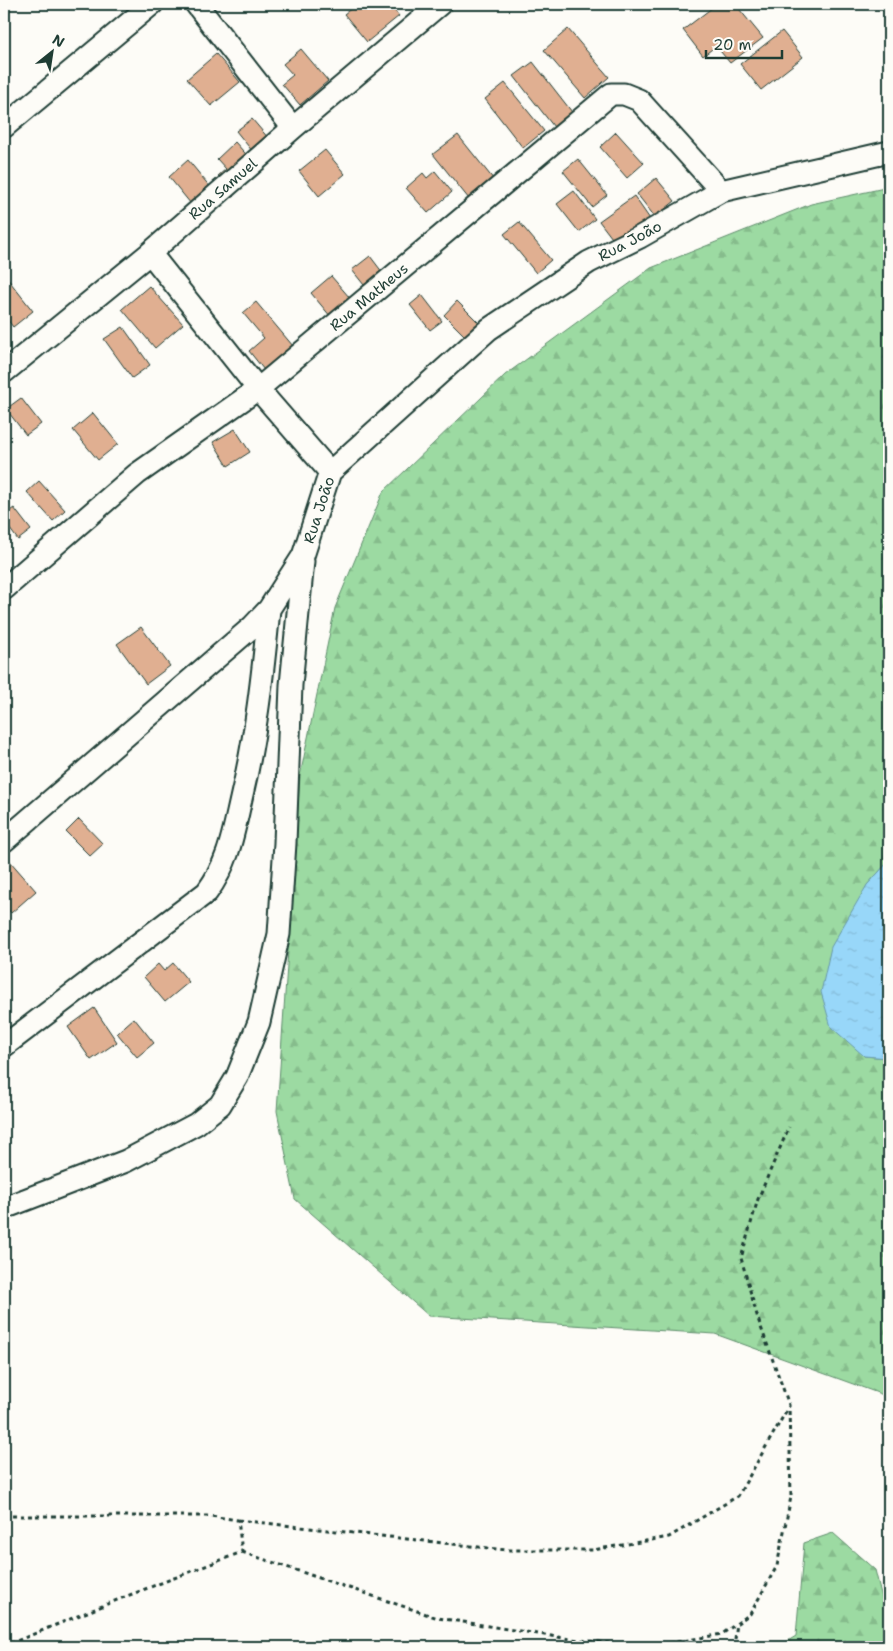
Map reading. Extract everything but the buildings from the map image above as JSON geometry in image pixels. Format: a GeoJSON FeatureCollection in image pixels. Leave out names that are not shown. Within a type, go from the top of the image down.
{"type":"FeatureCollection","features":[{"type":"Feature","properties":{"kind":"street"},"geometry":{"type":"LineString","coordinates":[[4,127],[152,4]]}},
{"type":"Feature","properties":{"kind":"street"},"geometry":{"type":"LineString","coordinates":[[196,4],[293,128]]}},
{"type":"Feature","properties":{"kind":"street","name":"Rua Samuel"},"geometry":{"type":"LineString","coordinates":[[4,372],[150,253],[293,128],[440,4]]}},
{"type":"Feature","properties":{"kind":"street","name":"Rua Matheus"},"geometry":{"type":"LineString","coordinates":[[4,589],[137,474],[258,389],[611,94],[624,94],[640,100],[721,191]]}},
{"type":"Feature","properties":{"kind":"street","name":"Rua João"},"geometry":{"type":"LineString","coordinates":[[4,841],[252,627],[269,609],[303,556],[330,472],[489,329],[589,262],[640,237],[721,191],[889,152]]}},
{"type":"Feature","properties":{"kind":"street"},"geometry":{"type":"LineString","coordinates":[[150,253],[258,389],[330,472]]}},
{"type":"Feature","properties":{"kind":"street"},"geometry":{"type":"LineString","coordinates":[[4,1208],[126,1162],[196,1124],[220,1105],[237,1077],[259,1022],[279,934],[285,843],[291,684],[303,556]]}},
{"type":"Feature","properties":{"kind":"street"},"geometry":{"type":"LineString","coordinates":[[4,1046],[207,892],[219,876],[229,852],[249,764],[262,681],[269,609]]}},
{"type":"Feature","properties":{"kind":"path"},"geometry":{"type":"LineString","coordinates":[[4,1646],[242,1552],[438,1618],[570,1639],[648,1647],[722,1634],[750,1614],[777,1566],[791,1497],[789,1405],[758,1319],[741,1258],[758,1199],[790,1127]]}},
{"type":"Feature","properties":{"kind":"path"},"geometry":{"type":"LineString","coordinates":[[4,1516],[210,1516],[506,1550],[593,1550],[669,1537],[738,1496],[789,1405]]}},
{"type":"Feature","properties":{"kind":"path"},"geometry":{"type":"LineString","coordinates":[[238,1520],[242,1552]]}},
{"type":"Feature","properties":{"kind":"path"},"geometry":{"type":"LineString","coordinates":[[734,1647],[738,1622]]}},
{"type":"Feature","properties":{"kind":"green space"},"geometry":{"type":"Polygon","coordinates":[[[889,187],[889,861],[867,885],[864,1056],[889,1058],[889,1397],[715,1334],[429,1316],[295,1199],[277,1111],[300,776],[335,608],[383,492],[505,375],[651,268],[811,204],[889,187]]]}},
{"type":"Feature","properties":{"kind":"green space"},"geometry":{"type":"Polygon","coordinates":[[[833,1533],[875,1570],[889,1626],[889,1647],[778,1647],[796,1636],[804,1543],[833,1533]]]}},
{"type":"Feature","properties":{"kind":"water"},"geometry":{"type":"Polygon","coordinates":[[[889,861],[889,1058],[864,1056],[831,1027],[821,992],[831,947],[867,885],[889,861]]]}}]}
